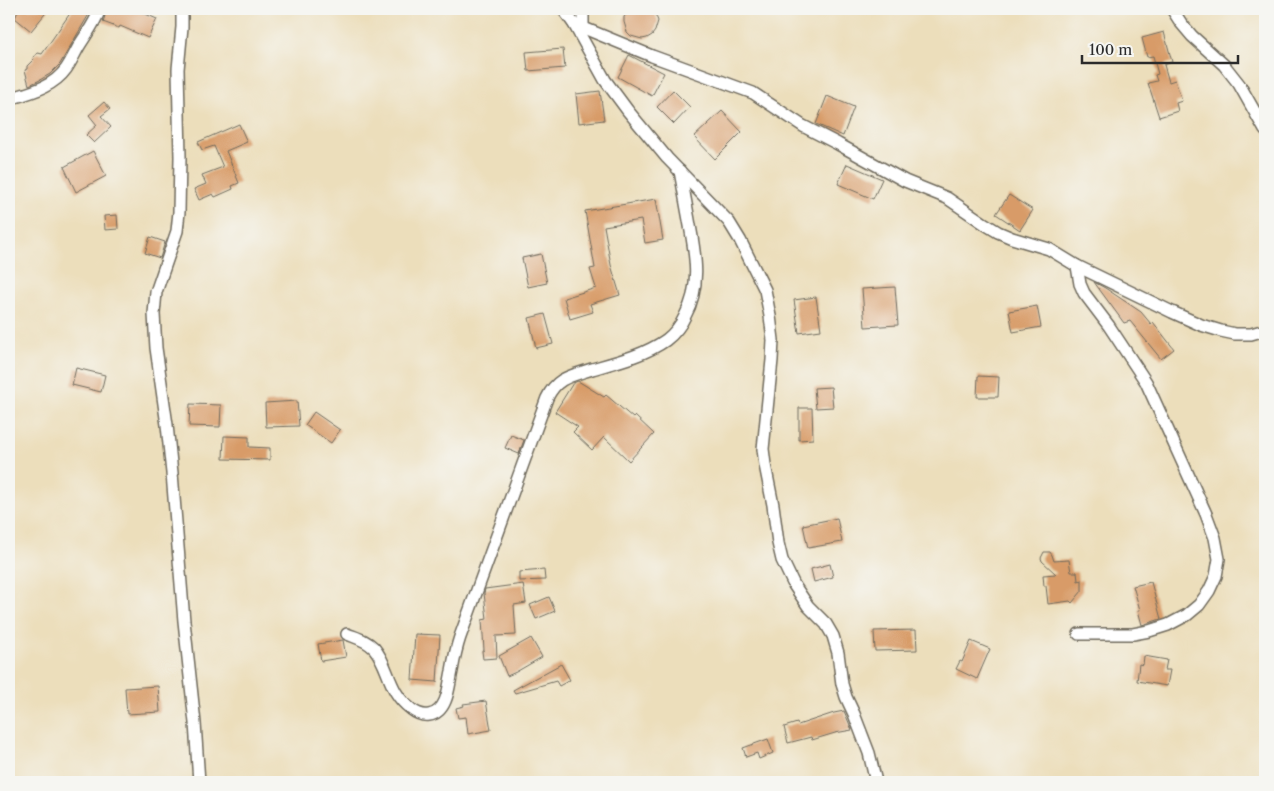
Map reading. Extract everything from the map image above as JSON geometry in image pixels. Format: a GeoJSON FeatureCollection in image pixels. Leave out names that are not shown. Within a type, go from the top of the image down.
{"type":"FeatureCollection","features":[{"type":"Feature","properties":{"kind":"street"},"geometry":{"type":"LineString","coordinates":[[9,97],[12,98],[41,89],[60,76],[96,19],[100,9]]}},
{"type":"Feature","properties":{"kind":"street"},"geometry":{"type":"LineString","coordinates":[[182,9],[178,69],[179,212],[177,231],[156,292],[154,314],[156,348],[172,473],[199,782]]}},
{"type":"Feature","properties":{"kind":"street"},"geometry":{"type":"LineString","coordinates":[[563,9],[578,26],[605,80],[622,103],[680,171],[729,222],[765,290],[773,340],[762,449],[780,552],[794,586],[808,606],[826,624],[834,636],[842,684],[869,753],[876,782]]}},
{"type":"Feature","properties":{"kind":"street"},"geometry":{"type":"LineString","coordinates":[[578,26],[583,9]]}},
{"type":"Feature","properties":{"kind":"street"},"geometry":{"type":"LineString","coordinates":[[1172,9],[1192,36],[1224,65],[1239,84],[1265,130]]}},
{"type":"Feature","properties":{"kind":"street"},"geometry":{"type":"LineString","coordinates":[[578,26],[652,56],[753,93],[803,126],[905,181],[947,198],[998,232],[1049,249],[1077,266],[1172,312],[1221,331],[1235,334],[1251,334],[1265,330]]}},
{"type":"Feature","properties":{"kind":"street"},"geometry":{"type":"LineString","coordinates":[[347,634],[367,641],[375,649],[397,695],[413,711],[431,715],[442,707],[446,699],[454,656],[460,637],[551,390],[556,383],[572,375],[635,356],[653,348],[667,339],[677,329],[690,306],[694,292],[696,271],[694,248],[680,171]]}},
{"type":"Feature","properties":{"kind":"street"},"geometry":{"type":"LineString","coordinates":[[1077,266],[1080,284],[1089,301],[1109,326],[1146,382],[1206,514],[1215,538],[1219,559],[1216,576],[1209,591],[1200,605],[1187,615],[1168,625],[1133,634],[1079,634]]}},
{"type":"Feature","properties":{"kind":"building"},"geometry":{"type":"Polygon","coordinates":[[[19,9],[49,9],[31,31],[15,18],[19,9]]]}},
{"type":"Feature","properties":{"kind":"building"},"geometry":{"type":"Polygon","coordinates":[[[73,9],[92,9],[60,64],[50,74],[29,85],[25,70],[27,66],[38,53],[42,54],[73,9]]]}},
{"type":"Feature","properties":{"kind":"building"},"geometry":{"type":"Polygon","coordinates":[[[107,9],[134,9],[157,19],[148,38],[120,26],[119,28],[103,22],[107,9]]]}},
{"type":"Feature","properties":{"kind":"building"},"geometry":{"type":"Polygon","coordinates":[[[630,9],[652,9],[654,11],[658,21],[652,35],[642,39],[631,36],[627,32],[624,17],[630,9]]]}},
{"type":"Feature","properties":{"kind":"building"},"geometry":{"type":"Polygon","coordinates":[[[1164,32],[1172,62],[1164,65],[1169,82],[1175,80],[1182,101],[1176,103],[1178,111],[1159,117],[1148,83],[1157,81],[1155,75],[1158,74],[1153,56],[1147,57],[1142,38],[1164,32]]]}},
{"type":"Feature","properties":{"kind":"building"},"geometry":{"type":"Polygon","coordinates":[[[563,49],[565,68],[528,71],[526,52],[563,49]]]}},
{"type":"Feature","properties":{"kind":"building"},"geometry":{"type":"Polygon","coordinates":[[[629,55],[664,73],[652,96],[618,77],[629,55]]]}},
{"type":"Feature","properties":{"kind":"building"},"geometry":{"type":"Polygon","coordinates":[[[673,90],[690,107],[674,124],[657,107],[673,90]]]}},
{"type":"Feature","properties":{"kind":"building"},"geometry":{"type":"Polygon","coordinates":[[[600,91],[604,120],[579,123],[576,94],[600,91]]]}},
{"type":"Feature","properties":{"kind":"building"},"geometry":{"type":"Polygon","coordinates":[[[827,96],[854,107],[843,136],[816,124],[827,96]]]}},
{"type":"Feature","properties":{"kind":"building"},"geometry":{"type":"Polygon","coordinates":[[[104,102],[110,109],[101,116],[111,127],[94,143],[86,135],[97,125],[89,115],[104,102]]]}},
{"type":"Feature","properties":{"kind":"building"},"geometry":{"type":"Polygon","coordinates":[[[722,111],[742,132],[715,159],[694,137],[722,111]]]}},
{"type":"Feature","properties":{"kind":"building"},"geometry":{"type":"Polygon","coordinates":[[[239,124],[247,142],[226,151],[239,183],[232,186],[233,189],[215,197],[213,194],[199,200],[194,189],[206,184],[202,175],[223,167],[214,146],[202,150],[198,142],[239,124]]]}},
{"type":"Feature","properties":{"kind":"building"},"geometry":{"type":"Polygon","coordinates":[[[93,151],[106,176],[76,192],[64,167],[93,151]]]}},
{"type":"Feature","properties":{"kind":"building"},"geometry":{"type":"Polygon","coordinates":[[[847,164],[882,179],[873,199],[838,184],[847,164]]]}},
{"type":"Feature","properties":{"kind":"building"},"geometry":{"type":"Polygon","coordinates":[[[1009,195],[1033,210],[1020,230],[996,214],[1009,195]]]}},
{"type":"Feature","properties":{"kind":"building"},"geometry":{"type":"Polygon","coordinates":[[[656,199],[663,240],[645,243],[641,220],[604,226],[611,265],[620,295],[590,304],[593,312],[570,319],[564,298],[596,288],[590,269],[595,268],[585,211],[656,199]]]}},
{"type":"Feature","properties":{"kind":"building"},"geometry":{"type":"Polygon","coordinates":[[[117,215],[118,229],[105,230],[104,216],[117,215]]]}},
{"type":"Feature","properties":{"kind":"building"},"geometry":{"type":"Polygon","coordinates":[[[150,237],[165,242],[160,258],[145,253],[150,237]]]}},
{"type":"Feature","properties":{"kind":"building"},"geometry":{"type":"Polygon","coordinates":[[[541,254],[547,283],[528,287],[522,258],[541,254]]]}},
{"type":"Feature","properties":{"kind":"building"},"geometry":{"type":"Polygon","coordinates":[[[1094,282],[1141,312],[1151,324],[1153,322],[1174,349],[1161,359],[1130,321],[1124,323],[1094,282]]]}},
{"type":"Feature","properties":{"kind":"building"},"geometry":{"type":"Polygon","coordinates":[[[895,287],[898,325],[865,327],[862,289],[895,287]]]}},
{"type":"Feature","properties":{"kind":"building"},"geometry":{"type":"Polygon","coordinates":[[[816,297],[821,330],[799,333],[794,300],[816,297]]]}},
{"type":"Feature","properties":{"kind":"building"},"geometry":{"type":"Polygon","coordinates":[[[1037,306],[1041,327],[1013,332],[1009,311],[1037,306]]]}},
{"type":"Feature","properties":{"kind":"building"},"geometry":{"type":"Polygon","coordinates":[[[545,314],[553,344],[536,348],[529,318],[545,314]]]}},
{"type":"Feature","properties":{"kind":"building"},"geometry":{"type":"Polygon","coordinates":[[[76,368],[105,375],[101,392],[72,385],[76,368]]]}},
{"type":"Feature","properties":{"kind":"building"},"geometry":{"type":"Polygon","coordinates":[[[978,376],[999,377],[998,397],[977,397],[978,376]]]}},
{"type":"Feature","properties":{"kind":"building"},"geometry":{"type":"Polygon","coordinates":[[[578,381],[604,397],[606,395],[633,418],[635,416],[654,434],[629,461],[604,437],[592,450],[573,432],[578,427],[555,412],[573,383],[578,381]]]}},
{"type":"Feature","properties":{"kind":"building"},"geometry":{"type":"Polygon","coordinates":[[[831,387],[833,407],[816,408],[814,388],[831,387]]]}},
{"type":"Feature","properties":{"kind":"building"},"geometry":{"type":"Polygon","coordinates":[[[297,401],[299,426],[266,427],[265,403],[297,401]]]}},
{"type":"Feature","properties":{"kind":"building"},"geometry":{"type":"Polygon","coordinates":[[[190,404],[221,405],[220,427],[189,426],[190,404]]]}},
{"type":"Feature","properties":{"kind":"building"},"geometry":{"type":"Polygon","coordinates":[[[799,408],[812,408],[813,439],[799,440],[799,408]]]}},
{"type":"Feature","properties":{"kind":"building"},"geometry":{"type":"Polygon","coordinates":[[[314,412],[340,430],[331,443],[305,425],[314,412]]]}},
{"type":"Feature","properties":{"kind":"building"},"geometry":{"type":"Polygon","coordinates":[[[511,435],[524,440],[519,454],[505,448],[511,435]]]}},
{"type":"Feature","properties":{"kind":"building"},"geometry":{"type":"Polygon","coordinates":[[[224,436],[249,437],[249,447],[270,448],[270,460],[223,459],[224,436]]]}},
{"type":"Feature","properties":{"kind":"building"},"geometry":{"type":"Polygon","coordinates":[[[837,518],[842,542],[808,548],[803,525],[837,518]]]}},
{"type":"Feature","properties":{"kind":"building"},"geometry":{"type":"Polygon","coordinates":[[[1044,552],[1050,552],[1054,561],[1069,560],[1071,572],[1077,572],[1078,581],[1082,580],[1082,591],[1072,603],[1070,601],[1048,604],[1043,575],[1056,574],[1042,561],[1041,558],[1044,552]]]}},
{"type":"Feature","properties":{"kind":"building"},"geometry":{"type":"Polygon","coordinates":[[[830,564],[833,577],[814,582],[811,569],[830,564]]]}},
{"type":"Feature","properties":{"kind":"building"},"geometry":{"type":"Polygon","coordinates":[[[544,570],[545,580],[519,581],[519,572],[544,570]]]}},
{"type":"Feature","properties":{"kind":"building"},"geometry":{"type":"Polygon","coordinates":[[[1151,582],[1161,619],[1142,625],[1133,586],[1151,582]]]}},
{"type":"Feature","properties":{"kind":"building"},"geometry":{"type":"Polygon","coordinates":[[[523,584],[526,603],[514,605],[516,635],[496,636],[497,658],[483,659],[482,620],[487,619],[485,589],[523,584]]]}},
{"type":"Feature","properties":{"kind":"building"},"geometry":{"type":"Polygon","coordinates":[[[549,597],[555,611],[536,619],[530,605],[549,597]]]}},
{"type":"Feature","properties":{"kind":"building"},"geometry":{"type":"Polygon","coordinates":[[[916,630],[917,650],[875,651],[874,631],[916,630]]]}},
{"type":"Feature","properties":{"kind":"building"},"geometry":{"type":"Polygon","coordinates":[[[415,634],[440,635],[437,682],[412,680],[415,634]]]}},
{"type":"Feature","properties":{"kind":"building"},"geometry":{"type":"Polygon","coordinates":[[[531,638],[542,657],[507,676],[499,656],[531,638]]]}},
{"type":"Feature","properties":{"kind":"building"},"geometry":{"type":"Polygon","coordinates":[[[343,640],[346,657],[321,661],[318,644],[343,640]]]}},
{"type":"Feature","properties":{"kind":"building"},"geometry":{"type":"Polygon","coordinates":[[[971,641],[990,649],[977,679],[956,669],[960,661],[962,662],[971,641]]]}},
{"type":"Feature","properties":{"kind":"building"},"geometry":{"type":"Polygon","coordinates":[[[1144,656],[1167,660],[1165,670],[1170,670],[1167,686],[1137,681],[1139,664],[1143,665],[1144,656]]]}},
{"type":"Feature","properties":{"kind":"building"},"geometry":{"type":"Polygon","coordinates":[[[561,664],[570,680],[559,686],[556,681],[515,693],[513,690],[561,664]]]}},
{"type":"Feature","properties":{"kind":"building"},"geometry":{"type":"Polygon","coordinates":[[[158,686],[160,712],[127,714],[125,688],[158,686]]]}},
{"type":"Feature","properties":{"kind":"building"},"geometry":{"type":"Polygon","coordinates":[[[486,701],[491,730],[468,734],[466,717],[458,718],[456,708],[464,706],[463,704],[486,701]]]}},
{"type":"Feature","properties":{"kind":"building"},"geometry":{"type":"Polygon","coordinates":[[[844,711],[852,730],[812,740],[811,737],[788,743],[784,727],[797,723],[798,725],[844,711]]]}},
{"type":"Feature","properties":{"kind":"building"},"geometry":{"type":"Polygon","coordinates":[[[768,739],[773,753],[759,759],[757,753],[746,757],[743,748],[768,739]]]}}]}
